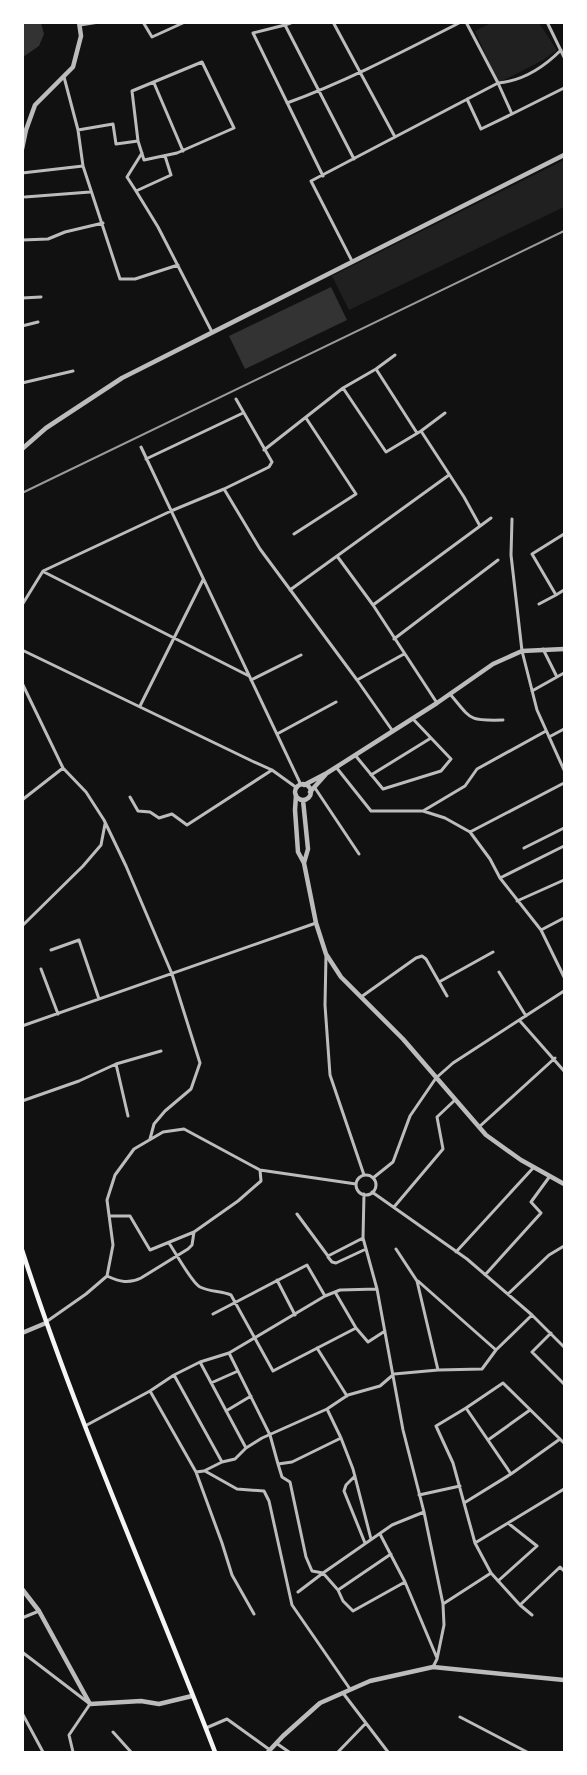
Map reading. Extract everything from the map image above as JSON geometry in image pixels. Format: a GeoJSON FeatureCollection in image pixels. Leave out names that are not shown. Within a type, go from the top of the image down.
{"type":"FeatureCollection","features":[{"type":"Feature","properties":{"kind":"main road"},"geometry":{"type":"LineString","coordinates":[[22,1250],[46,1323],[84,1426],[215,1752]]}},
{"type":"Feature","properties":{"kind":"street"},"geometry":{"type":"LineString","coordinates":[[22,149],[26,130],[35,105],[73,67],[81,36],[80,24],[99,22]]}},
{"type":"Feature","properties":{"kind":"street"},"geometry":{"type":"LineString","coordinates":[[143,22],[152,37],[185,22]]}},
{"type":"Feature","properties":{"kind":"street"},"geometry":{"type":"LineString","coordinates":[[333,22],[395,137]]}},
{"type":"Feature","properties":{"kind":"street"},"geometry":{"type":"LineString","coordinates":[[287,103],[319,92],[361,73],[461,22]]}},
{"type":"Feature","properties":{"kind":"street"},"geometry":{"type":"LineString","coordinates":[[466,22],[512,114]]}},
{"type":"Feature","properties":{"kind":"street"},"geometry":{"type":"LineString","coordinates":[[547,22],[563,51],[564,57]]}},
{"type":"Feature","properties":{"kind":"street"},"geometry":{"type":"LineString","coordinates":[[292,23],[252,33],[323,176]]}},
{"type":"Feature","properties":{"kind":"street"},"geometry":{"type":"LineString","coordinates":[[285,25],[354,159]]}},
{"type":"Feature","properties":{"kind":"street"},"geometry":{"type":"LineString","coordinates":[[352,261],[312,181],[498,83],[512,82],[546,64],[563,51]]}},
{"type":"Feature","properties":{"kind":"street"},"geometry":{"type":"LineString","coordinates":[[202,62],[234,128],[184,151],[144,160],[138,141],[132,92],[154,83],[202,62]]}},
{"type":"Feature","properties":{"kind":"street"},"geometry":{"type":"LineString","coordinates":[[64,77],[78,130],[83,166],[90,192],[103,223],[120,279],[135,279],[178,265]]}},
{"type":"Feature","properties":{"kind":"street"},"geometry":{"type":"LineString","coordinates":[[154,83],[184,151]]}},
{"type":"Feature","properties":{"kind":"street"},"geometry":{"type":"LineString","coordinates":[[467,100],[481,129],[564,88]]}},
{"type":"Feature","properties":{"kind":"street"},"geometry":{"type":"LineString","coordinates":[[22,124],[26,130]]}},
{"type":"Feature","properties":{"kind":"street"},"geometry":{"type":"LineString","coordinates":[[78,130],[113,124],[116,144],[138,141]]}},
{"type":"Feature","properties":{"kind":"street"},"geometry":{"type":"LineString","coordinates":[[142,152],[126,177],[178,265],[212,332]]}},
{"type":"Feature","properties":{"kind":"street"},"geometry":{"type":"LineString","coordinates":[[22,449],[46,428],[122,378],[564,155]]}},
{"type":"Feature","properties":{"kind":"street"},"geometry":{"type":"LineString","coordinates":[[136,192],[170,175],[165,156]]}},
{"type":"Feature","properties":{"kind":"street"},"geometry":{"type":"LineString","coordinates":[[22,173],[83,166]]}},
{"type":"Feature","properties":{"kind":"street"},"geometry":{"type":"LineString","coordinates":[[25,197],[90,192]]}},
{"type":"Feature","properties":{"kind":"street"},"geometry":{"type":"LineString","coordinates":[[22,240],[48,239],[65,232],[103,223]]}},
{"type":"Feature","properties":{"kind":"street"},"geometry":{"type":"LineString","coordinates":[[22,298],[41,297]]}},
{"type":"Feature","properties":{"kind":"street"},"geometry":{"type":"LineString","coordinates":[[22,326],[38,322]]}},
{"type":"Feature","properties":{"kind":"street"},"geometry":{"type":"LineString","coordinates":[[264,450],[343,388],[376,369],[394,355]]}},
{"type":"Feature","properties":{"kind":"street"},"geometry":{"type":"LineString","coordinates":[[376,369],[449,475],[480,526]]}},
{"type":"Feature","properties":{"kind":"street"},"geometry":{"type":"LineString","coordinates":[[22,383],[73,371]]}},
{"type":"Feature","properties":{"kind":"street"},"geometry":{"type":"LineString","coordinates":[[343,388],[386,452],[419,432],[444,413]]}},
{"type":"Feature","properties":{"kind":"street"},"geometry":{"type":"LineString","coordinates":[[22,605],[43,571],[269,467],[272,462],[236,399]]}},
{"type":"Feature","properties":{"kind":"street"},"geometry":{"type":"LineString","coordinates":[[146,459],[243,413]]}},
{"type":"Feature","properties":{"kind":"street"},"geometry":{"type":"LineString","coordinates":[[294,534],[356,494],[306,418]]}},
{"type":"Feature","properties":{"kind":"street"},"geometry":{"type":"LineString","coordinates":[[141,448],[301,786]]}},
{"type":"Feature","properties":{"kind":"street"},"geometry":{"type":"LineString","coordinates":[[290,590],[449,475]]}},
{"type":"Feature","properties":{"kind":"street"},"geometry":{"type":"LineString","coordinates":[[224,488],[260,549],[358,680],[392,730]]}},
{"type":"Feature","properties":{"kind":"street"},"geometry":{"type":"LineString","coordinates":[[373,605],[491,518]]}},
{"type":"Feature","properties":{"kind":"street"},"geometry":{"type":"LineString","coordinates":[[512,519],[511,555],[522,651],[537,710],[563,764],[564,770]]}},
{"type":"Feature","properties":{"kind":"street"},"geometry":{"type":"LineString","coordinates":[[556,595],[532,554],[564,534]]}},
{"type":"Feature","properties":{"kind":"street"},"geometry":{"type":"LineString","coordinates":[[337,556],[373,605],[437,703]]}},
{"type":"Feature","properties":{"kind":"street"},"geometry":{"type":"LineString","coordinates":[[394,639],[498,560]]}},
{"type":"Feature","properties":{"kind":"street"},"geometry":{"type":"LineString","coordinates":[[43,571],[249,676]]}},
{"type":"Feature","properties":{"kind":"street"},"geometry":{"type":"LineString","coordinates":[[140,706],[204,580]]}},
{"type":"Feature","properties":{"kind":"street"},"geometry":{"type":"LineString","coordinates":[[539,604],[564,590]]}},
{"type":"Feature","properties":{"kind":"street"},"geometry":{"type":"LineString","coordinates":[[543,649],[557,677]]}},
{"type":"Feature","properties":{"kind":"street"},"geometry":{"type":"LineString","coordinates":[[564,649],[522,651],[493,664],[437,703],[327,773],[301,786],[296,795],[295,810],[298,852],[304,863],[316,923],[326,954],[341,977],[403,1039],[486,1135],[521,1160],[564,1184]]}},
{"type":"Feature","properties":{"kind":"street"},"geometry":{"type":"LineString","coordinates":[[22,650],[272,770],[301,786],[308,787],[310,792]]}},
{"type":"Feature","properties":{"kind":"street"},"geometry":{"type":"LineString","coordinates":[[358,680],[404,654]]}},
{"type":"Feature","properties":{"kind":"street"},"geometry":{"type":"LineString","coordinates":[[252,680],[301,655]]}},
{"type":"Feature","properties":{"kind":"street"},"geometry":{"type":"LineString","coordinates":[[532,691],[564,673]]}},
{"type":"Feature","properties":{"kind":"street"},"geometry":{"type":"LineString","coordinates":[[22,684],[64,768],[86,792],[106,823],[142,900],[172,974],[200,1063],[191,1089],[165,1111],[154,1124],[150,1139]]}},
{"type":"Feature","properties":{"kind":"street"},"geometry":{"type":"LineString","coordinates":[[450,694],[473,719],[481,721],[504,720]]}},
{"type":"Feature","properties":{"kind":"street"},"geometry":{"type":"LineString","coordinates":[[277,734],[336,702]]}},
{"type":"Feature","properties":{"kind":"street"},"geometry":{"type":"LineString","coordinates":[[354,755],[383,789],[441,771],[451,759],[413,718]]}},
{"type":"Feature","properties":{"kind":"street"},"geometry":{"type":"LineString","coordinates":[[549,737],[564,729]]}},
{"type":"Feature","properties":{"kind":"street"},"geometry":{"type":"LineString","coordinates":[[423,811],[465,786],[477,769],[546,731]]}},
{"type":"Feature","properties":{"kind":"street"},"geometry":{"type":"LineString","coordinates":[[371,775],[431,738]]}},
{"type":"Feature","properties":{"kind":"street"},"geometry":{"type":"LineString","coordinates":[[336,767],[371,811],[423,811],[445,818],[470,832],[490,859],[500,878],[541,930],[564,977]]}},
{"type":"Feature","properties":{"kind":"street"},"geometry":{"type":"LineString","coordinates":[[22,800],[64,768]]}},
{"type":"Feature","properties":{"kind":"street"},"geometry":{"type":"LineString","coordinates":[[130,797],[138,811],[150,812],[159,818],[172,814],[187,825],[272,770]]}},
{"type":"Feature","properties":{"kind":"street"},"geometry":{"type":"LineString","coordinates":[[303,800],[309,796],[310,792],[327,773]]}},
{"type":"Feature","properties":{"kind":"street"},"geometry":{"type":"LineString","coordinates":[[470,832],[564,783]]}},
{"type":"Feature","properties":{"kind":"street"},"geometry":{"type":"LineString","coordinates":[[315,788],[359,854]]}},
{"type":"Feature","properties":{"kind":"street"},"geometry":{"type":"LineString","coordinates":[[296,795],[299,799],[303,800]]}},
{"type":"Feature","properties":{"kind":"street"},"geometry":{"type":"LineString","coordinates":[[303,800],[308,848],[304,863]]}},
{"type":"Feature","properties":{"kind":"street"},"geometry":{"type":"LineString","coordinates":[[22,926],[83,866],[101,845],[106,823]]}},
{"type":"Feature","properties":{"kind":"street"},"geometry":{"type":"LineString","coordinates":[[524,848],[564,828]]}},
{"type":"Feature","properties":{"kind":"street"},"geometry":{"type":"LineString","coordinates":[[500,878],[564,846]]}},
{"type":"Feature","properties":{"kind":"street"},"geometry":{"type":"LineString","coordinates":[[517,900],[564,880]]}},
{"type":"Feature","properties":{"kind":"street"},"geometry":{"type":"LineString","coordinates":[[541,930],[564,918]]}},
{"type":"Feature","properties":{"kind":"street"},"geometry":{"type":"LineString","coordinates":[[22,1026],[316,923]]}},
{"type":"Feature","properties":{"kind":"street"},"geometry":{"type":"LineString","coordinates":[[51,950],[79,940],[99,999]]}},
{"type":"Feature","properties":{"kind":"street"},"geometry":{"type":"LineString","coordinates":[[439,982],[493,952]]}},
{"type":"Feature","properties":{"kind":"street"},"geometry":{"type":"LineString","coordinates":[[22,954],[22,959]]}},
{"type":"Feature","properties":{"kind":"street"},"geometry":{"type":"LineString","coordinates":[[326,954],[325,1005],[330,1075],[364,1175]]}},
{"type":"Feature","properties":{"kind":"street"},"geometry":{"type":"LineString","coordinates":[[361,997],[419,956],[426,959],[447,996]]}},
{"type":"Feature","properties":{"kind":"street"},"geometry":{"type":"LineString","coordinates":[[41,969],[58,1014]]}},
{"type":"Feature","properties":{"kind":"street"},"geometry":{"type":"LineString","coordinates":[[499,972],[526,1016]]}},
{"type":"Feature","properties":{"kind":"street"},"geometry":{"type":"LineString","coordinates":[[373,1178],[392,1162],[410,1116],[436,1078],[453,1063],[564,991]]}},
{"type":"Feature","properties":{"kind":"street"},"geometry":{"type":"LineString","coordinates":[[520,1020],[555,1058],[564,1071]]}},
{"type":"Feature","properties":{"kind":"street"},"geometry":{"type":"LineString","coordinates":[[22,1101],[79,1081],[116,1064],[161,1051]]}},
{"type":"Feature","properties":{"kind":"street"},"geometry":{"type":"LineString","coordinates":[[479,1127],[555,1058]]}},
{"type":"Feature","properties":{"kind":"street"},"geometry":{"type":"LineString","coordinates":[[116,1064],[128,1116]]}},
{"type":"Feature","properties":{"kind":"street"},"geometry":{"type":"LineString","coordinates":[[394,1207],[443,1149],[437,1117],[455,1100]]}},
{"type":"Feature","properties":{"kind":"street"},"geometry":{"type":"LineString","coordinates":[[22,1333],[46,1323],[107,1276],[113,1245],[107,1200],[115,1175],[134,1149],[163,1132],[184,1129],[260,1170],[356,1184]]}},
{"type":"Feature","properties":{"kind":"street"},"geometry":{"type":"LineString","coordinates":[[456,1252],[534,1167]]}},
{"type":"Feature","properties":{"kind":"street"},"geometry":{"type":"LineString","coordinates":[[109,1216],[130,1216],[150,1250],[194,1232],[238,1201],[261,1181],[260,1170]]}},
{"type":"Feature","properties":{"kind":"street"},"geometry":{"type":"LineString","coordinates":[[364,1175],[373,1178],[375,1187],[372,1192],[364,1194],[357,1190],[358,1178],[364,1175]]}},
{"type":"Feature","properties":{"kind":"street"},"geometry":{"type":"LineString","coordinates":[[485,1275],[541,1214],[531,1202],[550,1176]]}},
{"type":"Feature","properties":{"kind":"street"},"geometry":{"type":"LineString","coordinates":[[372,1192],[467,1259],[532,1315],[564,1347]]}},
{"type":"Feature","properties":{"kind":"street"},"geometry":{"type":"LineString","coordinates":[[364,1194],[363,1238],[377,1289],[403,1430],[418,1495],[424,1512],[443,1604],[444,1624],[437,1659],[433,1666]]}},
{"type":"Feature","properties":{"kind":"street"},"geometry":{"type":"LineString","coordinates":[[297,1214],[332,1262],[336,1263],[366,1249]]}},
{"type":"Feature","properties":{"kind":"street"},"geometry":{"type":"LineString","coordinates":[[107,1276],[118,1281],[135,1281],[188,1249],[192,1245],[194,1232]]}},
{"type":"Feature","properties":{"kind":"street"},"geometry":{"type":"LineString","coordinates":[[328,1256],[363,1238]]}},
{"type":"Feature","properties":{"kind":"street"},"geometry":{"type":"LineString","coordinates":[[168,1242],[198,1286],[210,1291],[231,1295],[273,1372],[356,1328]]}},
{"type":"Feature","properties":{"kind":"street"},"geometry":{"type":"LineString","coordinates":[[508,1294],[549,1254],[564,1246]]}},
{"type":"Feature","properties":{"kind":"street"},"geometry":{"type":"LineString","coordinates":[[396,1249],[417,1281],[496,1350]]}},
{"type":"Feature","properties":{"kind":"street"},"geometry":{"type":"LineString","coordinates":[[213,1314],[308,1265],[325,1296]]}},
{"type":"Feature","properties":{"kind":"street"},"geometry":{"type":"LineString","coordinates":[[277,1280],[295,1315]]}},
{"type":"Feature","properties":{"kind":"street"},"geometry":{"type":"LineString","coordinates":[[417,1281],[438,1370]]}},
{"type":"Feature","properties":{"kind":"street"},"geometry":{"type":"LineString","coordinates":[[84,1426],[150,1391],[174,1375],[200,1362],[229,1353],[325,1296],[340,1290],[377,1289]]}},
{"type":"Feature","properties":{"kind":"street"},"geometry":{"type":"LineString","coordinates":[[334,1292],[356,1328],[368,1342],[385,1331]]}},
{"type":"Feature","properties":{"kind":"street"},"geometry":{"type":"LineString","coordinates":[[196,1472],[204,1471],[222,1462],[235,1460],[246,1448],[262,1438],[327,1409],[347,1396],[380,1386],[394,1374],[482,1369],[496,1350],[532,1315]]}},
{"type":"Feature","properties":{"kind":"street"},"geometry":{"type":"LineString","coordinates":[[551,1333],[532,1352],[564,1384]]}},
{"type":"Feature","properties":{"kind":"street"},"geometry":{"type":"LineString","coordinates":[[317,1348],[347,1396]]}},
{"type":"Feature","properties":{"kind":"street"},"geometry":{"type":"LineString","coordinates":[[229,1353],[270,1435],[282,1477],[290,1482],[306,1557],[312,1571],[323,1573],[338,1590],[343,1601],[353,1611],[405,1582]]}},
{"type":"Feature","properties":{"kind":"street"},"geometry":{"type":"LineString","coordinates":[[200,1362],[246,1448]]}},
{"type":"Feature","properties":{"kind":"street"},"geometry":{"type":"LineString","coordinates":[[211,1383],[238,1371]]}},
{"type":"Feature","properties":{"kind":"street"},"geometry":{"type":"LineString","coordinates":[[174,1375],[222,1462]]}},
{"type":"Feature","properties":{"kind":"street"},"geometry":{"type":"LineString","coordinates":[[532,1615],[498,1581],[475,1543],[453,1463],[436,1426],[503,1383],[564,1443]]}},
{"type":"Feature","properties":{"kind":"street"},"geometry":{"type":"LineString","coordinates":[[150,1391],[196,1472],[232,1575],[254,1614]]}},
{"type":"Feature","properties":{"kind":"street"},"geometry":{"type":"LineString","coordinates":[[226,1411],[251,1396]]}},
{"type":"Feature","properties":{"kind":"street"},"geometry":{"type":"LineString","coordinates":[[466,1408],[511,1474]]}},
{"type":"Feature","properties":{"kind":"street"},"geometry":{"type":"LineString","coordinates":[[327,1409],[341,1438],[355,1476],[371,1539]]}},
{"type":"Feature","properties":{"kind":"street"},"geometry":{"type":"LineString","coordinates":[[488,1440],[530,1410]]}},
{"type":"Feature","properties":{"kind":"street"},"geometry":{"type":"LineString","coordinates":[[278,1464],[292,1462],[341,1438]]}},
{"type":"Feature","properties":{"kind":"street"},"geometry":{"type":"LineString","coordinates":[[464,1504],[511,1474],[560,1439]]}},
{"type":"Feature","properties":{"kind":"street"},"geometry":{"type":"LineString","coordinates":[[204,1471],[237,1489],[264,1490],[270,1501],[292,1605],[350,1690]]}},
{"type":"Feature","properties":{"kind":"street"},"geometry":{"type":"LineString","coordinates":[[355,1476],[346,1485],[344,1491],[365,1543]]}},
{"type":"Feature","properties":{"kind":"street"},"geometry":{"type":"LineString","coordinates":[[418,1495],[460,1486]]}},
{"type":"Feature","properties":{"kind":"street"},"geometry":{"type":"LineString","coordinates":[[475,1543],[564,1489]]}},
{"type":"Feature","properties":{"kind":"street"},"geometry":{"type":"LineString","coordinates":[[298,1592],[392,1524],[424,1512]]}},
{"type":"Feature","properties":{"kind":"street"},"geometry":{"type":"LineString","coordinates":[[498,1581],[536,1546],[508,1523]]}},
{"type":"Feature","properties":{"kind":"street"},"geometry":{"type":"LineString","coordinates":[[380,1534],[405,1582],[437,1659]]}},
{"type":"Feature","properties":{"kind":"street"},"geometry":{"type":"LineString","coordinates":[[338,1590],[392,1554]]}},
{"type":"Feature","properties":{"kind":"street"},"geometry":{"type":"LineString","coordinates":[[520,1605],[560,1567],[564,1571]]}},
{"type":"Feature","properties":{"kind":"street"},"geometry":{"type":"LineString","coordinates":[[443,1604],[492,1573]]}},
{"type":"Feature","properties":{"kind":"street"},"geometry":{"type":"LineString","coordinates":[[22,1590],[39,1611],[90,1704]]}},
{"type":"Feature","properties":{"kind":"street"},"geometry":{"type":"LineString","coordinates":[[22,1618],[39,1611]]}},
{"type":"Feature","properties":{"kind":"street"},"geometry":{"type":"LineString","coordinates":[[22,1652],[90,1704],[141,1701],[158,1704],[192,1696]]}},
{"type":"Feature","properties":{"kind":"street"},"geometry":{"type":"LineString","coordinates":[[206,1728],[227,1719],[269,1751],[320,1703],[370,1681],[433,1666],[564,1680]]}},
{"type":"Feature","properties":{"kind":"street"},"geometry":{"type":"LineString","coordinates":[[343,1693],[388,1752]]}},
{"type":"Feature","properties":{"kind":"street"},"geometry":{"type":"LineString","coordinates":[[72,1752],[69,1735],[90,1704]]}},
{"type":"Feature","properties":{"kind":"street"},"geometry":{"type":"LineString","coordinates":[[22,1713],[43,1752]]}},
{"type":"Feature","properties":{"kind":"street"},"geometry":{"type":"LineString","coordinates":[[460,1717],[527,1752]]}},
{"type":"Feature","properties":{"kind":"street"},"geometry":{"type":"LineString","coordinates":[[338,1752],[366,1723]]}},
{"type":"Feature","properties":{"kind":"street"},"geometry":{"type":"LineString","coordinates":[[113,1732],[131,1752]]}},
{"type":"Feature","properties":{"kind":"street"},"geometry":{"type":"LineString","coordinates":[[276,1743],[289,1752]]}},
{"type":"Feature","properties":{"kind":"shaded area"},"geometry":{"type":"Polygon","coordinates":[[[23,22],[41,23],[44,34],[39,46],[23,57],[23,22]]]}},
{"type":"Feature","properties":{"kind":"shaded area"},"geometry":{"type":"Polygon","coordinates":[[[491,23],[539,23],[557,50],[543,60],[498,83],[475,31],[491,23]]]}},
{"type":"Feature","properties":{"kind":"shaded area"},"geometry":{"type":"Polygon","coordinates":[[[564,160],[564,207],[349,310],[332,276],[564,160]]]}},
{"type":"Feature","properties":{"kind":"shaded area"},"geometry":{"type":"Polygon","coordinates":[[[331,287],[347,320],[245,369],[229,336],[331,287]]]}},
{"type":"Feature","properties":{"kind":"railway"},"geometry":{"type":"LineString","coordinates":[[22,493],[564,231]]}}]}
